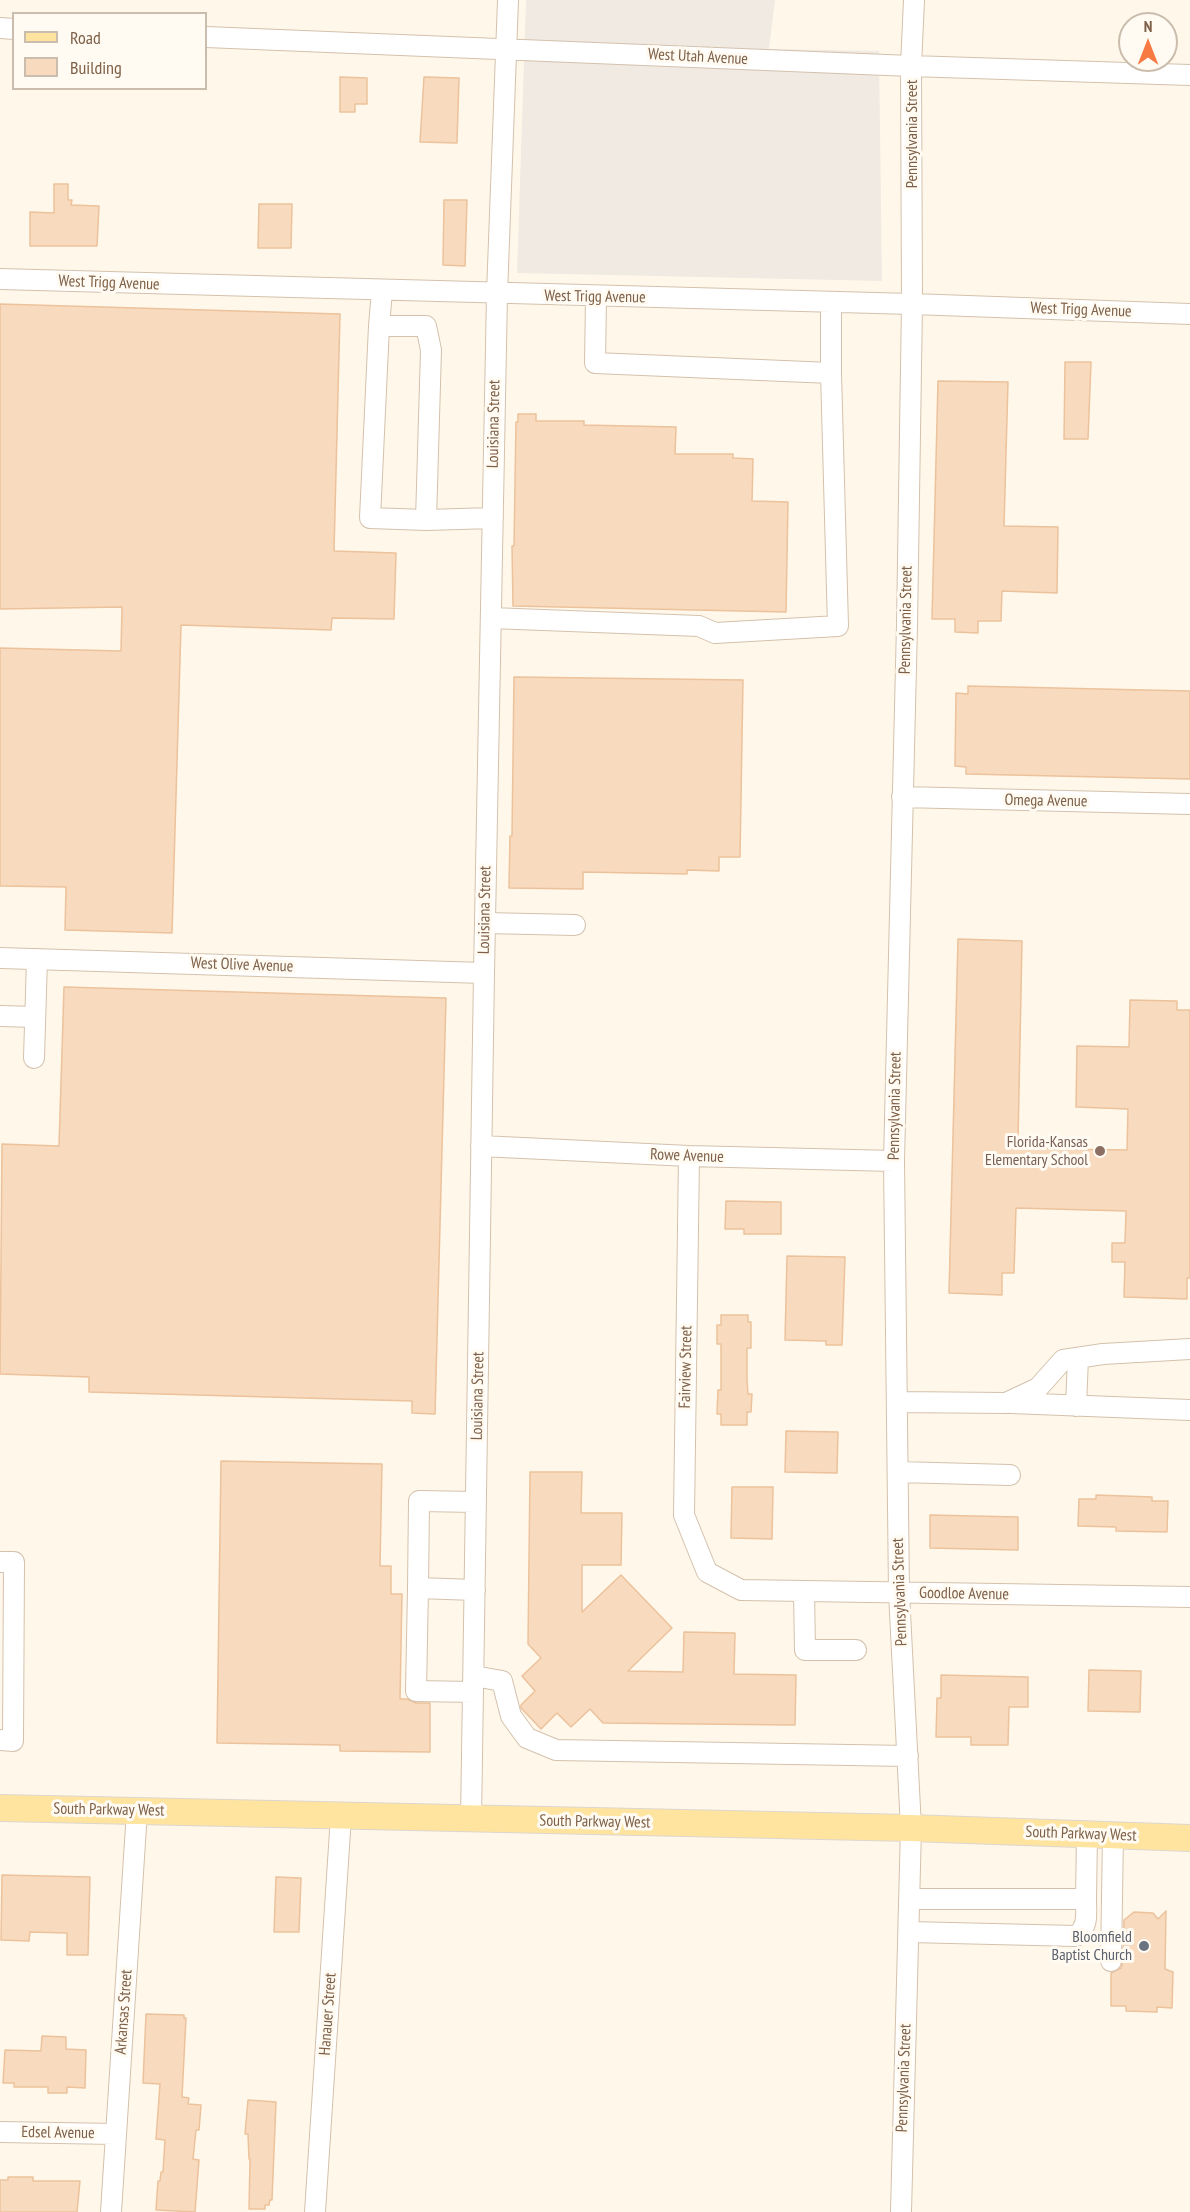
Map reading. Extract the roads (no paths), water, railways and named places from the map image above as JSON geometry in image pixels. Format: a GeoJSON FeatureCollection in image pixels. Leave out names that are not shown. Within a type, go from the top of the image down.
{"type":"FeatureCollection","features":[{"type":"Feature","properties":{"kind":"main road","name":"South Parkway West"},"geometry":{"type":"LineString","coordinates":[[0,1808],[911,1828],[1190,1838]]}},
{"type":"Feature","properties":{"kind":"street","name":"Louisiana Street"},"geometry":{"type":"LineString","coordinates":[[471,1820],[492,518],[497,294],[508,0]]}},
{"type":"Feature","properties":{"kind":"street","name":"Pennsylvania Street"},"geometry":{"type":"LineString","coordinates":[[901,2212],[911,1828],[899,1593],[894,1161],[907,624],[912,304],[911,66],[914,0]]}},
{"type":"Feature","properties":{"kind":"street","name":"West Utah Avenue"},"geometry":{"type":"LineString","coordinates":[[207,37],[1190,75]]}},
{"type":"Feature","properties":{"kind":"street","name":"West Trigg Avenue"},"geometry":{"type":"LineString","coordinates":[[0,279],[912,304],[1190,314]]}},
{"type":"Feature","properties":{"kind":"street"},"geometry":{"type":"LineString","coordinates":[[382,291],[370,518],[426,520],[492,518]]}},
{"type":"Feature","properties":{"kind":"street"},"geometry":{"type":"LineString","coordinates":[[596,297],[595,363],[831,373]]}},
{"type":"Feature","properties":{"kind":"street"},"geometry":{"type":"LineString","coordinates":[[491,618],[699,626],[715,633],[838,626],[831,303]]}},
{"type":"Feature","properties":{"kind":"street"},"geometry":{"type":"LineString","coordinates":[[380,326],[426,326],[431,350],[426,520]]}},
{"type":"Feature","properties":{"kind":"street","name":"Omega Avenue"},"geometry":{"type":"LineString","coordinates":[[902,798],[1190,804]]}},
{"type":"Feature","properties":{"kind":"street"},"geometry":{"type":"LineString","coordinates":[[485,923],[575,925]]}},
{"type":"Feature","properties":{"kind":"street","name":"West Olive Avenue"},"geometry":{"type":"LineString","coordinates":[[0,958],[484,973]]}},
{"type":"Feature","properties":{"kind":"street"},"geometry":{"type":"LineString","coordinates":[[34,1058],[37,959]]}},
{"type":"Feature","properties":{"kind":"street"},"geometry":{"type":"LineString","coordinates":[[0,1016],[35,1017]]}},
{"type":"Feature","properties":{"kind":"street","name":"Rowe Avenue"},"geometry":{"type":"LineString","coordinates":[[481,1146],[689,1156],[894,1161]]}},
{"type":"Feature","properties":{"kind":"street","name":"Fairview Street"},"geometry":{"type":"LineString","coordinates":[[689,1156],[684,1515],[707,1572]]}},
{"type":"Feature","properties":{"kind":"street"},"geometry":{"type":"LineString","coordinates":[[1006,1403],[1038,1388],[1063,1360],[1103,1354],[1190,1349]]}},
{"type":"Feature","properties":{"kind":"street"},"geometry":{"type":"LineString","coordinates":[[1076,1406],[1078,1358]]}},
{"type":"Feature","properties":{"kind":"street"},"geometry":{"type":"LineString","coordinates":[[897,1402],[1006,1403],[1190,1410]]}},
{"type":"Feature","properties":{"kind":"street"},"geometry":{"type":"LineString","coordinates":[[898,1472],[1010,1475]]}},
{"type":"Feature","properties":{"kind":"street"},"geometry":{"type":"LineString","coordinates":[[476,1502],[419,1502],[416,1690],[502,1681],[511,1716],[526,1738],[556,1750],[908,1756]]}},
{"type":"Feature","properties":{"kind":"street"},"geometry":{"type":"LineString","coordinates":[[7,1562],[7,1741]]}},
{"type":"Feature","properties":{"kind":"street","name":"Goodloe Avenue"},"geometry":{"type":"LineString","coordinates":[[707,1572],[741,1590],[1190,1597]]}},
{"type":"Feature","properties":{"kind":"street"},"geometry":{"type":"LineString","coordinates":[[418,1588],[475,1590]]}},
{"type":"Feature","properties":{"kind":"street"},"geometry":{"type":"LineString","coordinates":[[804,1591],[805,1650],[856,1650]]}},
{"type":"Feature","properties":{"kind":"street","name":"Arkansas Street"},"geometry":{"type":"LineString","coordinates":[[111,2212],[137,1811]]}},
{"type":"Feature","properties":{"kind":"street","name":"Hanauer Street"},"geometry":{"type":"LineString","coordinates":[[315,2212],[341,1816]]}},
{"type":"Feature","properties":{"kind":"street"},"geometry":{"type":"LineString","coordinates":[[909,1932],[1076,1936],[1083,1931],[1086,1922],[1087,1834]]}},
{"type":"Feature","properties":{"kind":"street"},"geometry":{"type":"LineString","coordinates":[[1111,1961],[1113,1835]]}},
{"type":"Feature","properties":{"kind":"street"},"geometry":{"type":"LineString","coordinates":[[909,1899],[1086,1899]]}},
{"type":"Feature","properties":{"kind":"street","name":"Edsel Avenue"},"geometry":{"type":"LineString","coordinates":[[0,2132],[116,2134]]}},
{"type":"Feature","properties":{"kind":"place","name":"Florida-Kansas Elementary School"},"geometry":{"type":"Point","coordinates":[1100,1151]}},
{"type":"Feature","properties":{"kind":"place","name":"Bloomfield Baptist Church"},"geometry":{"type":"Point","coordinates":[1144,1946]}}]}
